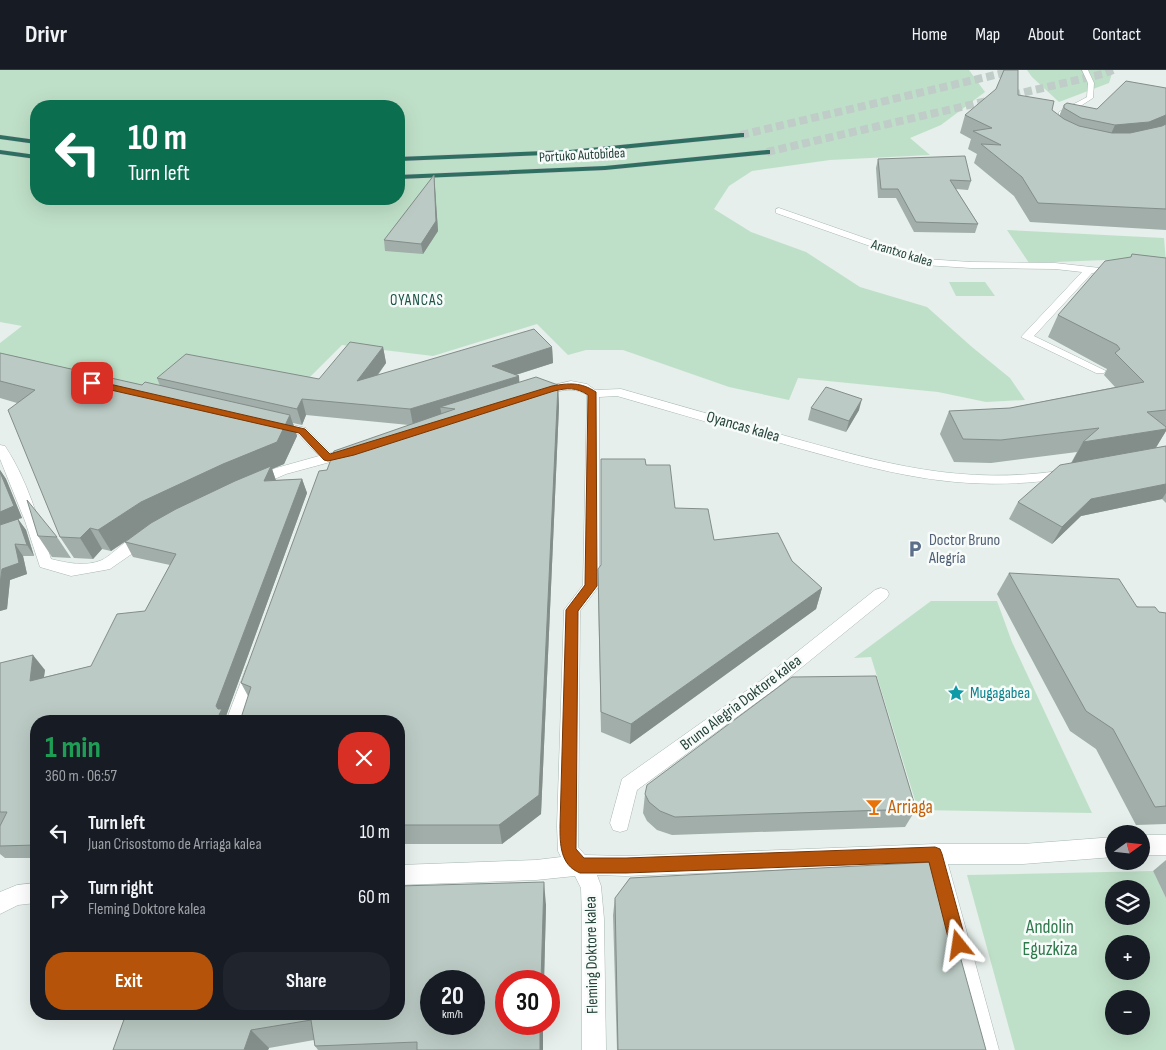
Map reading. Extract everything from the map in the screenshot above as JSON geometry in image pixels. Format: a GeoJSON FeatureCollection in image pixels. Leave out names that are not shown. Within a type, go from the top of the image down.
{"type":"FeatureCollection","features":[{"type":"Feature","properties":{"kind":"highway","name":"Portuko Autobidea"},"geometry":{"type":"LineString","coordinates":[[405,159],[515,156],[649,146],[741,135]]}},
{"type":"Feature","properties":{"kind":"highway"},"geometry":{"type":"LineString","coordinates":[[0,137],[30,141]]}},
{"type":"Feature","properties":{"kind":"highway"},"geometry":{"type":"LineString","coordinates":[[0,152],[30,156]]}},
{"type":"Feature","properties":{"kind":"highway","name":"Portuko Autobidea"},"geometry":{"type":"LineString","coordinates":[[405,177],[605,168],[767,152]]}},
{"type":"Feature","properties":{"kind":"street"},"geometry":{"type":"LineString","coordinates":[[1052,120],[1090,98],[1091,83],[1086,70]]}},
{"type":"Feature","properties":{"kind":"street","name":"Arantxo kalea"},"geometry":{"type":"LineString","coordinates":[[779,211],[924,262],[948,265],[1066,266],[1089,270],[1105,270]]}},
{"type":"Feature","properties":{"kind":"street"},"geometry":{"type":"LineString","coordinates":[[1089,270],[1027,337],[1100,371]]}},
{"type":"Feature","properties":{"kind":"street","name":"Oyancas kalea"},"geometry":{"type":"LineString","coordinates":[[525,397],[570,385],[583,388],[593,394],[617,392],[870,464],[912,474],[959,481],[1041,478],[1078,471]]}},
{"type":"Feature","properties":{"kind":"street","name":"Fleming Doktore kalea"},"geometry":{"type":"LineString","coordinates":[[593,394],[591,586],[572,610],[567,826],[568,851],[580,866],[591,886],[594,1050]]}},
{"type":"Feature","properties":{"kind":"street"},"geometry":{"type":"LineString","coordinates":[[268,424],[302,431],[328,458]]}},
{"type":"Feature","properties":{"kind":"street"},"geometry":{"type":"LineString","coordinates":[[0,449],[6,458],[32,521],[45,563],[71,570],[105,565],[158,529]]}},
{"type":"Feature","properties":{"kind":"street"},"geometry":{"type":"LineString","coordinates":[[246,486],[281,471],[360,450]]}},
{"type":"Feature","properties":{"kind":"street"},"geometry":{"type":"LineString","coordinates":[[321,476],[328,458]]}},
{"type":"Feature","properties":{"kind":"street"},"geometry":{"type":"LineString","coordinates":[[16,526],[32,521]]}},
{"type":"Feature","properties":{"kind":"street","name":"Bruno Alegria Doktore kalea"},"geometry":{"type":"LineString","coordinates":[[620,823],[629,785],[769,684],[881,594]]}},
{"type":"Feature","properties":{"kind":"street"},"geometry":{"type":"LineString","coordinates":[[237,715],[257,658]]}},
{"type":"Feature","properties":{"kind":"street"},"geometry":{"type":"LineString","coordinates":[[1150,846],[1166,845]]}},
{"type":"Feature","properties":{"kind":"street"},"geometry":{"type":"LineString","coordinates":[[405,875],[536,870],[580,866],[626,866],[935,854],[1023,854],[1105,848]]}},
{"type":"Feature","properties":{"kind":"street"},"geometry":{"type":"LineString","coordinates":[[935,854],[987,1050]]}},
{"type":"Feature","properties":{"kind":"street"},"geometry":{"type":"LineString","coordinates":[[0,902],[17,894],[30,893]]}},
{"type":"Feature","properties":{"kind":"green space"},"geometry":{"type":"Polygon","coordinates":[[[0,70],[969,70],[985,92],[941,125],[910,138],[930,155],[830,160],[752,171],[729,186],[714,209],[751,232],[806,252],[860,287],[927,307],[1010,378],[1025,400],[986,402],[938,392],[798,378],[789,400],[729,387],[623,350],[586,350],[568,355],[537,324],[433,356],[342,345],[310,377],[160,390],[0,354],[0,343],[22,326],[0,322],[0,70]]]}},
{"type":"Feature","properties":{"kind":"green space"},"geometry":{"type":"Polygon","coordinates":[[[1027,70],[1113,70],[1109,83],[1059,102],[1027,70]]]}},
{"type":"Feature","properties":{"kind":"green space"},"geometry":{"type":"Polygon","coordinates":[[[1007,230],[1164,238],[1166,262],[1106,260],[1029,263],[1007,230]]]}},
{"type":"Feature","properties":{"kind":"green space"},"geometry":{"type":"Polygon","coordinates":[[[949,282],[985,282],[995,296],[956,296],[949,282]]]}},
{"type":"Feature","properties":{"kind":"green space"},"geometry":{"type":"Polygon","coordinates":[[[931,601],[997,601],[1012,642],[1092,813],[918,810],[871,657],[854,658],[931,601]]]}},
{"type":"Feature","properties":{"kind":"green space","name":"Andolin Eguzkiza"},"geometry":{"type":"Polygon","coordinates":[[[1153,871],[1166,898],[1166,1050],[1015,1050],[967,875],[1153,871]]]}},
{"type":"Feature","properties":{"kind":"building"},"geometry":{"type":"Polygon","coordinates":[[[1004,70],[1018,70],[1018,95],[1054,101],[1052,110],[1064,119],[1079,126],[1112,133],[1130,133],[1166,124],[1166,209],[1038,203],[1022,177],[981,144],[1001,145],[973,131],[992,128],[965,115],[996,89],[1004,70]]]}},
{"type":"Feature","properties":{"kind":"building"},"geometry":{"type":"Polygon","coordinates":[[[1126,81],[1166,88],[1166,115],[1149,122],[1115,125],[1081,118],[1064,108],[1064,105],[1067,103],[1097,109],[1126,81]]]}},
{"type":"Feature","properties":{"kind":"building"},"geometry":{"type":"Polygon","coordinates":[[[965,156],[971,181],[950,180],[978,224],[916,222],[898,189],[881,189],[878,159],[965,156]]]}},
{"type":"Feature","properties":{"kind":"building"},"geometry":{"type":"Polygon","coordinates":[[[434,175],[436,221],[421,244],[384,240],[434,175]]]}},
{"type":"Feature","properties":{"kind":"building"},"geometry":{"type":"Polygon","coordinates":[[[1132,254],[1166,258],[1166,410],[1147,412],[1166,429],[1083,442],[1099,428],[1001,440],[963,439],[949,411],[1010,408],[1144,382],[1115,353],[1120,349],[1117,345],[1058,315],[1105,261],[1131,257],[1132,254]]]}},
{"type":"Feature","properties":{"kind":"building"},"geometry":{"type":"Polygon","coordinates":[[[534,329],[552,347],[492,366],[519,376],[410,409],[302,399],[297,409],[157,378],[186,354],[319,379],[350,342],[383,347],[357,381],[534,329]]]}},
{"type":"Feature","properties":{"kind":"building"},"geometry":{"type":"Polygon","coordinates":[[[0,353],[142,385],[145,382],[290,415],[277,442],[223,464],[141,502],[98,530],[90,528],[80,538],[60,537],[8,410],[35,390],[0,381],[0,353]]]}},
{"type":"Feature","properties":{"kind":"building"},"geometry":{"type":"Polygon","coordinates":[[[536,377],[558,385],[539,795],[499,825],[405,825],[405,715],[242,715],[251,687],[241,683],[319,471],[327,470],[334,451],[455,409],[440,407],[536,377]]]}},
{"type":"Feature","properties":{"kind":"building"},"geometry":{"type":"Polygon","coordinates":[[[826,387],[862,399],[849,421],[811,408],[826,387]]]}},
{"type":"Feature","properties":{"kind":"building"},"geometry":{"type":"Polygon","coordinates":[[[1166,446],[1166,484],[1091,499],[1062,527],[1018,502],[1060,465],[1166,446]]]}},
{"type":"Feature","properties":{"kind":"building"},"geometry":{"type":"Polygon","coordinates":[[[601,459],[645,459],[646,465],[670,465],[675,508],[708,509],[714,540],[778,533],[792,561],[822,588],[631,724],[601,712],[598,569],[601,565],[601,459]]]}},
{"type":"Feature","properties":{"kind":"building"},"geometry":{"type":"Polygon","coordinates":[[[271,466],[264,481],[302,479],[216,706],[218,709],[222,709],[219,715],[30,715],[30,845],[0,846],[0,826],[7,812],[0,812],[0,663],[33,655],[30,681],[91,666],[117,614],[145,611],[176,554],[125,542],[151,523],[176,509],[271,466]]]}},
{"type":"Feature","properties":{"kind":"building"},"geometry":{"type":"Polygon","coordinates":[[[0,472],[14,506],[0,512],[0,472]]]}},
{"type":"Feature","properties":{"kind":"building"},"geometry":{"type":"Polygon","coordinates":[[[27,500],[57,537],[38,536],[27,500]]]}},
{"type":"Feature","properties":{"kind":"building"},"geometry":{"type":"Polygon","coordinates":[[[18,519],[27,545],[15,544],[19,563],[2,569],[0,584],[0,525],[18,519]]]}},
{"type":"Feature","properties":{"kind":"building"},"geometry":{"type":"Polygon","coordinates":[[[1009,573],[1119,579],[1137,607],[1155,607],[1159,612],[1166,613],[1166,806],[1155,807],[1113,729],[1086,711],[1009,573]]]}},
{"type":"Feature","properties":{"kind":"building"},"geometry":{"type":"Polygon","coordinates":[[[876,676],[916,809],[675,817],[660,811],[649,802],[645,794],[647,785],[792,677],[876,676]]]}},
{"type":"Feature","properties":{"kind":"building"},"geometry":{"type":"Polygon","coordinates":[[[934,862],[986,1050],[618,1050],[615,898],[630,878],[934,862]]]}},
{"type":"Feature","properties":{"kind":"building"},"geometry":{"type":"Polygon","coordinates":[[[544,882],[541,970],[495,970],[495,1035],[540,1035],[540,1050],[417,1050],[417,1042],[315,1046],[311,1020],[405,1020],[405,886],[544,882]]]}},
{"type":"Feature","properties":{"kind":"building"},"geometry":{"type":"Polygon","coordinates":[[[124,1020],[311,1020],[251,1030],[244,1050],[113,1050],[124,1020]]]}},
{"type":"Feature","properties":{"kind":"tunnel"},"geometry":{"type":"LineString","coordinates":[[741,135],[1016,70]]}},
{"type":"Feature","properties":{"kind":"tunnel"},"geometry":{"type":"LineString","coordinates":[[767,152],[1103,74],[1113,70]]}},
{"type":"Feature","properties":{"kind":"place","name":"Doctor Bruno Alegría"},"geometry":{"type":"Point","coordinates":[915,549]}},
{"type":"Feature","properties":{"kind":"place","name":"Mugagabea"},"geometry":{"type":"Point","coordinates":[956,693]}},
{"type":"Feature","properties":{"kind":"place","name":"Arriaga"},"geometry":{"type":"Point","coordinates":[874,807]}},
{"type":"Feature","properties":{"kind":"district","name":"OYANCAS"},"geometry":{"type":"Point","coordinates":[417,300]}},
{"type":"Feature","properties":{"kind":"route"},"geometry":{"type":"LineString","coordinates":[[92,383],[302,431],[328,458],[552,388],[570,385],[583,388],[593,394],[591,586],[572,610],[568,851],[580,866],[626,866],[935,854],[959,945]]}}]}
